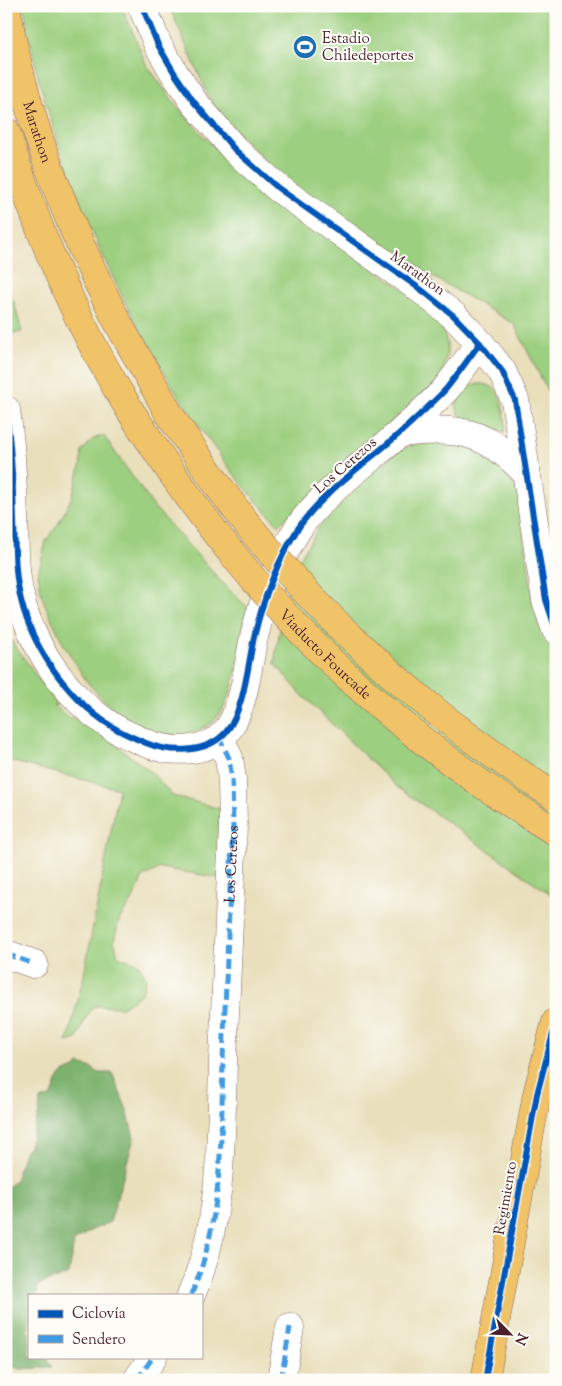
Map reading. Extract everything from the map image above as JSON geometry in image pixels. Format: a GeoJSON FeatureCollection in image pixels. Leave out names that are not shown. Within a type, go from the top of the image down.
{"type":"FeatureCollection","features":[{"type":"Feature","properties":{"kind":"main road","name":"Marathon"},"geometry":{"type":"LineString","coordinates":[[6,7],[18,65],[46,158],[64,204],[84,252],[115,317],[168,412]]}},
{"type":"Feature","properties":{"kind":"main road","name":"Marathon"},"geometry":{"type":"LineString","coordinates":[[6,131],[38,224],[78,315],[104,366],[142,429]]}},
{"type":"Feature","properties":{"kind":"main road","name":"Viaducto Fourcade"},"geometry":{"type":"LineString","coordinates":[[168,412],[205,468],[256,535],[323,610],[390,674],[435,712],[489,753],[556,798]]}},
{"type":"Feature","properties":{"kind":"main road","name":"Viaducto Fourcade"},"geometry":{"type":"LineString","coordinates":[[142,429],[171,473],[230,552],[271,599],[346,675],[427,744],[505,800],[556,832]]}},
{"type":"Feature","properties":{"kind":"main road","name":"Regimiento"},"geometry":{"type":"LineString","coordinates":[[486,1380],[537,1094],[556,1022]]}},
{"type":"Feature","properties":{"kind":"street","name":"Marathon"},"geometry":{"type":"LineString","coordinates":[[142,6],[158,45],[175,74],[200,109],[235,150],[278,188],[423,291],[454,316],[480,343],[502,371],[514,400],[546,600],[556,630]]}},
{"type":"Feature","properties":{"kind":"street","name":"Los Cerezos"},"geometry":{"type":"LineString","coordinates":[[191,1294],[200,1276],[206,1254],[218,1184],[233,826],[232,780],[229,758],[220,738],[228,730],[235,716],[266,598],[279,562],[297,530],[324,499],[400,433],[445,389],[480,343]]}},
{"type":"Feature","properties":{"kind":"street"},"geometry":{"type":"LineString","coordinates":[[6,410],[11,449],[11,551],[18,589],[22,607],[40,647],[56,674],[74,696],[94,714],[112,727],[151,745],[171,750],[189,749],[205,746],[220,738]]}},
{"type":"Feature","properties":{"kind":"street"},"geometry":{"type":"LineString","coordinates":[[400,433],[435,430],[466,433],[495,445],[526,473]]}},
{"type":"Feature","properties":{"kind":"street"},"geometry":{"type":"LineString","coordinates":[[6,954],[34,964]]}},
{"type":"Feature","properties":{"kind":"street"},"geometry":{"type":"LineString","coordinates":[[281,1380],[290,1327]]}},
{"type":"Feature","properties":{"kind":"street"},"geometry":{"type":"LineString","coordinates":[[137,1380],[152,1358]]}},
{"type":"Feature","properties":{"kind":"green space"},"geometry":{"type":"Polygon","coordinates":[[[23,6],[122,6],[146,64],[176,105],[207,140],[277,199],[412,295],[440,322],[447,343],[447,355],[442,373],[433,386],[279,525],[233,473],[192,416],[166,376],[121,293],[82,207],[66,163],[37,73],[23,6]]]}},
{"type":"Feature","properties":{"kind":"green space"},"geometry":{"type":"Polygon","coordinates":[[[169,6],[556,6],[556,397],[551,398],[514,324],[371,241],[285,181],[214,109],[169,6]]]}},
{"type":"Feature","properties":{"kind":"green space"},"geometry":{"type":"Polygon","coordinates":[[[6,286],[14,302],[22,332],[6,334],[6,286]]]}},
{"type":"Feature","properties":{"kind":"green space"},"geometry":{"type":"Polygon","coordinates":[[[476,384],[489,385],[499,395],[505,420],[504,432],[468,421],[457,410],[460,396],[476,384]]]}},
{"type":"Feature","properties":{"kind":"green space"},"geometry":{"type":"Polygon","coordinates":[[[103,435],[154,507],[217,577],[247,607],[236,673],[230,694],[222,711],[212,723],[194,733],[177,738],[139,728],[116,713],[87,682],[65,647],[42,597],[38,574],[46,541],[58,524],[72,497],[81,464],[82,451],[93,439],[103,435]]]}},
{"type":"Feature","properties":{"kind":"green space"},"geometry":{"type":"Polygon","coordinates":[[[426,442],[461,442],[489,457],[502,469],[514,485],[520,498],[533,604],[538,625],[556,654],[556,898],[397,787],[303,696],[274,663],[286,595],[294,568],[319,527],[362,482],[393,455],[409,446],[426,442]]]}},
{"type":"Feature","properties":{"kind":"green space"},"geometry":{"type":"Polygon","coordinates":[[[6,633],[57,705],[53,705],[67,716],[90,725],[151,772],[173,796],[221,809],[220,878],[160,868],[143,877],[132,901],[120,918],[114,940],[118,956],[139,964],[146,978],[142,993],[122,1007],[94,1006],[85,1019],[77,1039],[67,1042],[83,980],[119,789],[6,760],[6,633]]]}},
{"type":"Feature","properties":{"kind":"green space"},"geometry":{"type":"Polygon","coordinates":[[[79,1064],[90,1067],[99,1073],[112,1073],[127,1110],[134,1138],[110,1222],[74,1241],[69,1274],[38,1285],[37,1294],[28,1294],[28,1358],[48,1358],[52,1367],[20,1369],[6,1364],[6,1188],[15,1181],[23,1155],[29,1146],[39,1112],[40,1100],[52,1096],[60,1076],[79,1064]]]}},
{"type":"Feature","properties":{"kind":"marked path"},"geometry":{"type":"LineString","coordinates":[[191,1294],[209,1239],[215,1209],[220,1149],[233,826],[232,780],[229,758],[220,739]]}},
{"type":"Feature","properties":{"kind":"marked path"},"geometry":{"type":"LineString","coordinates":[[6,954],[34,964]]}},
{"type":"Feature","properties":{"kind":"marked path"},"geometry":{"type":"LineString","coordinates":[[281,1380],[290,1327]]}},
{"type":"Feature","properties":{"kind":"marked path"},"geometry":{"type":"LineString","coordinates":[[137,1380],[152,1358]]}},
{"type":"Feature","properties":{"kind":"cycle path"},"geometry":{"type":"LineString","coordinates":[[142,6],[158,45],[175,74],[194,102],[235,150],[278,188],[423,291],[454,316],[480,343],[502,371],[515,400],[546,600],[556,630]]}},
{"type":"Feature","properties":{"kind":"cycle path"},"geometry":{"type":"LineString","coordinates":[[6,410],[12,465],[17,582],[24,611],[41,649],[65,685],[79,700],[111,726],[146,743],[166,749],[188,750],[199,748],[218,739],[232,723],[241,700],[254,637],[266,596],[289,543],[307,516],[346,478],[401,432],[441,395],[480,343]]}},
{"type":"Feature","properties":{"kind":"cycle path"},"geometry":{"type":"LineString","coordinates":[[485,1380],[537,1094],[556,1022]]}},
{"type":"Feature","properties":{"kind":"place","name":"Estadio Chiledeportes"},"geometry":{"type":"Point","coordinates":[305,47]}}]}
